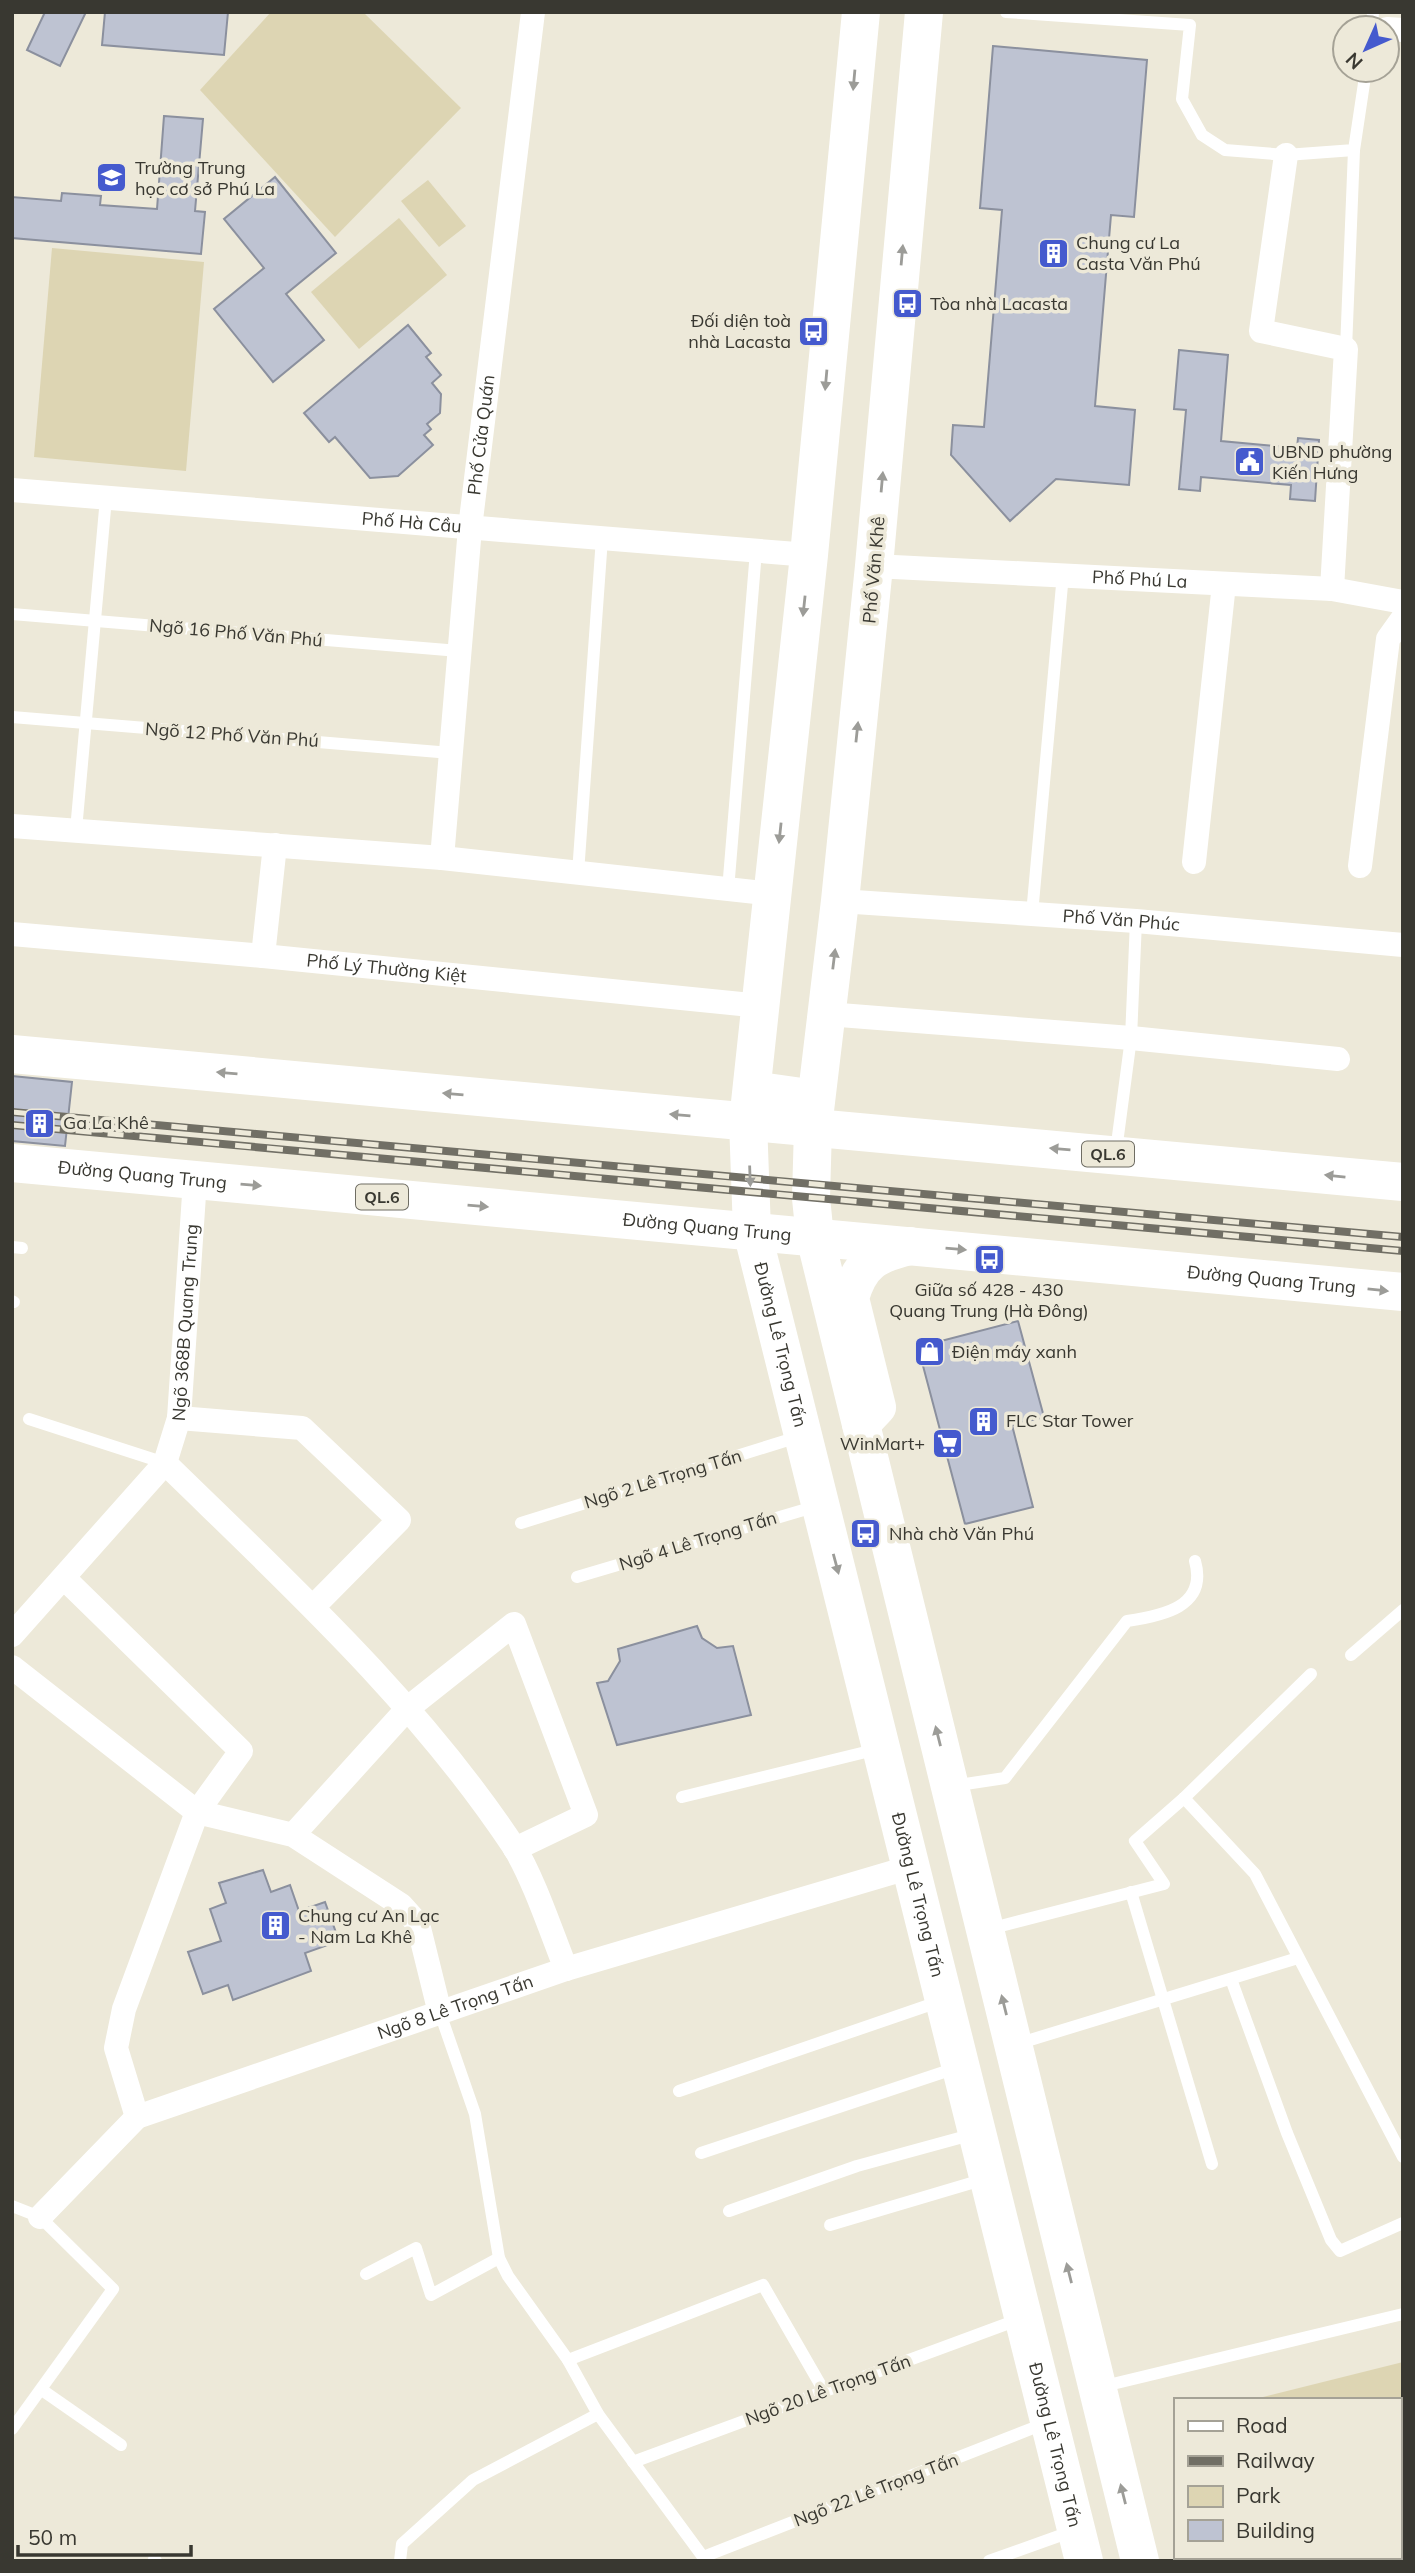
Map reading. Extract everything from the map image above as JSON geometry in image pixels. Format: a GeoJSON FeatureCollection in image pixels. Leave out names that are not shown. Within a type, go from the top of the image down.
{"type":"FeatureCollection","features":[{"type":"Feature","properties":{"kind":"main road"},"geometry":{"type":"LineString","coordinates":[[750,1106],[809,555],[861,12]]}},
{"type":"Feature","properties":{"kind":"main road","name":"Phố Văn Khê"},"geometry":{"type":"LineString","coordinates":[[815,1237],[811,1198],[814,1113],[840,901],[874,566],[924,12]]}},
{"type":"Feature","properties":{"kind":"main road","name":"QL.6"},"geometry":{"type":"LineString","coordinates":[[12,1054],[750,1106],[1115,1155],[1403,1182]]}},
{"type":"Feature","properties":{"kind":"main road","name":"Đường Lê Trọng Tấn"},"geometry":{"type":"LineString","coordinates":[[750,1106],[752,1231],[1080,2545]]}},
{"type":"Feature","properties":{"kind":"main road","name":"Đường Quang Trung"},"geometry":{"type":"LineString","coordinates":[[12,1163],[1403,1292]]}},
{"type":"Feature","properties":{"kind":"main road"},"geometry":{"type":"LineString","coordinates":[[815,1237],[1140,2561]]}},
{"type":"Feature","properties":{"kind":"main road"},"geometry":{"type":"LineString","coordinates":[[861,1424],[877,1407],[850,1298],[855,1282],[881,1252],[913,1245]]}},
{"type":"Feature","properties":{"kind":"main road"},"geometry":{"type":"LineString","coordinates":[[766,1284],[825,1275]]}},
{"type":"Feature","properties":{"kind":"street","name":"Phố Cửa Quán"},"geometry":{"type":"LineString","coordinates":[[442,858],[470,528],[533,12]]}},
{"type":"Feature","properties":{"kind":"street"},"geometry":{"type":"LineString","coordinates":[[1286,155],[1261,331],[1346,349],[1332,589]]}},
{"type":"Feature","properties":{"kind":"street","name":"Phố Hà Cầu"},"geometry":{"type":"LineString","coordinates":[[12,490],[809,555]]}},
{"type":"Feature","properties":{"kind":"street","name":"Phố Phú La"},"geometry":{"type":"LineString","coordinates":[[874,566],[1332,589],[1403,602]]}},
{"type":"Feature","properties":{"kind":"street"},"geometry":{"type":"LineString","coordinates":[[1194,862],[1224,584]]}},
{"type":"Feature","properties":{"kind":"street"},"geometry":{"type":"LineString","coordinates":[[1360,866],[1388,639],[1403,618]]}},
{"type":"Feature","properties":{"kind":"street"},"geometry":{"type":"LineString","coordinates":[[12,825],[442,858],[773,894]]}},
{"type":"Feature","properties":{"kind":"street"},"geometry":{"type":"LineString","coordinates":[[263,956],[275,845]]}},
{"type":"Feature","properties":{"kind":"street","name":"Phố Văn Phúc"},"geometry":{"type":"LineString","coordinates":[[840,901],[1136,921],[1403,945]]}},
{"type":"Feature","properties":{"kind":"street","name":"Phố Lý Thường Kiệt"},"geometry":{"type":"LineString","coordinates":[[12,934],[263,956],[761,1006]]}},
{"type":"Feature","properties":{"kind":"street"},"geometry":{"type":"LineString","coordinates":[[827,1014],[1130,1038],[1338,1059]]}},
{"type":"Feature","properties":{"kind":"street","name":"Ngõ 368B Quang Trung"},"geometry":{"type":"LineString","coordinates":[[165,1463],[179,1418],[195,1180]]}},
{"type":"Feature","properties":{"kind":"street"},"geometry":{"type":"LineString","coordinates":[[179,1418],[302,1428],[399,1520],[313,1607]]}},
{"type":"Feature","properties":{"kind":"street"},"geometry":{"type":"LineString","coordinates":[[12,1636],[165,1463],[313,1607],[408,1708],[515,1849],[566,1969]]}},
{"type":"Feature","properties":{"kind":"street"},"geometry":{"type":"LineString","coordinates":[[65,1578],[241,1751],[197,1812],[124,2009],[116,2048],[137,2117]]}},
{"type":"Feature","properties":{"kind":"street"},"geometry":{"type":"LineString","coordinates":[[293,1835],[408,1708],[514,1624],[586,1815],[515,1849]]}},
{"type":"Feature","properties":{"kind":"street"},"geometry":{"type":"LineString","coordinates":[[12,1667],[197,1812],[293,1835],[401,1905],[418,1924],[440,2013]]}},
{"type":"Feature","properties":{"kind":"street","name":"Ngõ 8 Lê Trọng Tấn"},"geometry":{"type":"LineString","coordinates":[[40,2217],[137,2117],[566,1969],[911,1867]]}},
{"type":"Feature","properties":{"kind":"lane"},"geometry":{"type":"LineString","coordinates":[[1006,12],[1190,19],[1182,99],[1202,135],[1225,150],[1286,155],[1354,150]]}},
{"type":"Feature","properties":{"kind":"lane"},"geometry":{"type":"LineString","coordinates":[[1346,349],[1354,150],[1364,84]]}},
{"type":"Feature","properties":{"kind":"lane"},"geometry":{"type":"LineString","coordinates":[[76,830],[106,498]]}},
{"type":"Feature","properties":{"kind":"lane"},"geometry":{"type":"LineString","coordinates":[[578,873],[602,538]]}},
{"type":"Feature","properties":{"kind":"lane"},"geometry":{"type":"LineString","coordinates":[[728,890],[756,551]]}},
{"type":"Feature","properties":{"kind":"lane"},"geometry":{"type":"LineString","coordinates":[[1032,914],[1063,574]]}},
{"type":"Feature","properties":{"kind":"lane","name":"Ngõ 16 Phố Văn Phú"},"geometry":{"type":"LineString","coordinates":[[12,614],[459,651]]}},
{"type":"Feature","properties":{"kind":"lane","name":"Ngõ 12 Phố Văn Phú"},"geometry":{"type":"LineString","coordinates":[[12,716],[451,752]]}},
{"type":"Feature","properties":{"kind":"lane"},"geometry":{"type":"LineString","coordinates":[[1115,1155],[1130,1038],[1136,921]]}},
{"type":"Feature","properties":{"kind":"lane"},"geometry":{"type":"LineString","coordinates":[[29,1419],[165,1463]]}},
{"type":"Feature","properties":{"kind":"lane","name":"Ngõ 2 Lê Trọng Tấn"},"geometry":{"type":"LineString","coordinates":[[521,1523],[804,1435]]}},
{"type":"Feature","properties":{"kind":"lane","name":"Ngõ 4 Lê Trọng Tấn"},"geometry":{"type":"LineString","coordinates":[[577,1577],[820,1505]]}},
{"type":"Feature","properties":{"kind":"lane"},"geometry":{"type":"LineString","coordinates":[[950,1787],[1005,1778],[1127,1621],[1166,1615],[1194,1593],[1199,1576],[1195,1561]]}},
{"type":"Feature","properties":{"kind":"lane"},"geometry":{"type":"LineString","coordinates":[[1351,1655],[1403,1610]]}},
{"type":"Feature","properties":{"kind":"lane"},"geometry":{"type":"LineString","coordinates":[[985,1930],[1164,1884],[1135,1841],[1184,1798],[1311,1674]]}},
{"type":"Feature","properties":{"kind":"lane"},"geometry":{"type":"LineString","coordinates":[[682,1797],[882,1749]]}},
{"type":"Feature","properties":{"kind":"lane"},"geometry":{"type":"LineString","coordinates":[[1184,1798],[1255,1874],[1403,2157]]}},
{"type":"Feature","properties":{"kind":"lane"},"geometry":{"type":"LineString","coordinates":[[1131,1892],[1212,2164]]}},
{"type":"Feature","properties":{"kind":"lane"},"geometry":{"type":"LineString","coordinates":[[1013,2045],[1298,1958]]}},
{"type":"Feature","properties":{"kind":"lane"},"geometry":{"type":"LineString","coordinates":[[1231,1979],[1287,2133],[1331,2240],[1340,2251],[1403,2223]]}},
{"type":"Feature","properties":{"kind":"lane"},"geometry":{"type":"LineString","coordinates":[[679,2091],[945,2000]]}},
{"type":"Feature","properties":{"kind":"lane"},"geometry":{"type":"LineString","coordinates":[[440,2013],[475,2114],[499,2258],[508,2276],[568,2360],[598,2414],[704,2559]]}},
{"type":"Feature","properties":{"kind":"lane"},"geometry":{"type":"LineString","coordinates":[[701,2153],[962,2066]]}},
{"type":"Feature","properties":{"kind":"lane"},"geometry":{"type":"LineString","coordinates":[[729,2211],[858,2166],[978,2133]]}},
{"type":"Feature","properties":{"kind":"lane"},"geometry":{"type":"LineString","coordinates":[[830,2225],[988,2178]]}},
{"type":"Feature","properties":{"kind":"lane"},"geometry":{"type":"LineString","coordinates":[[12,2206],[40,2217],[113,2289],[12,2429]]}},
{"type":"Feature","properties":{"kind":"lane"},"geometry":{"type":"LineString","coordinates":[[366,2274],[416,2248],[431,2295],[499,2258]]}},
{"type":"Feature","properties":{"kind":"lane"},"geometry":{"type":"LineString","coordinates":[[568,2360],[763,2285],[824,2391]]}},
{"type":"Feature","properties":{"kind":"lane"},"geometry":{"type":"LineString","coordinates":[[1097,2388],[1403,2314]]}},
{"type":"Feature","properties":{"kind":"lane","name":"Ngõ 20 Lê Trọng Tấn"},"geometry":{"type":"LineString","coordinates":[[633,2462],[1023,2317]]}},
{"type":"Feature","properties":{"kind":"lane"},"geometry":{"type":"LineString","coordinates":[[42,2390],[121,2445]]}},
{"type":"Feature","properties":{"kind":"lane"},"geometry":{"type":"LineString","coordinates":[[400,2561],[402,2544],[473,2480],[598,2414]]}},
{"type":"Feature","properties":{"kind":"lane","name":"Ngõ 22 Lê Trọng Tấn"},"geometry":{"type":"LineString","coordinates":[[704,2559],[1049,2422]]}},
{"type":"Feature","properties":{"kind":"lane"},"geometry":{"type":"LineString","coordinates":[[989,2561],[1080,2545]]}},
{"type":"Feature","properties":{"kind":"green space"},"geometry":{"type":"Polygon","coordinates":[[[271,12],[363,12],[461,108],[335,237],[200,90],[271,12]]]}},
{"type":"Feature","properties":{"kind":"green space"},"geometry":{"type":"Polygon","coordinates":[[[428,180],[466,226],[439,247],[401,201],[428,180]]]}},
{"type":"Feature","properties":{"kind":"green space"},"geometry":{"type":"Polygon","coordinates":[[[399,218],[447,275],[359,349],[311,292],[399,218]]]}},
{"type":"Feature","properties":{"kind":"green space"},"geometry":{"type":"Polygon","coordinates":[[[52,248],[204,262],[186,471],[34,457],[52,248]]]}},
{"type":"Feature","properties":{"kind":"green space"},"geometry":{"type":"Polygon","coordinates":[[[1403,2362],[1403,2499],[1401,2398],[1259,2398],[1403,2362]]]}},
{"type":"Feature","properties":{"kind":"building"},"geometry":{"type":"Polygon","coordinates":[[[45,12],[86,12],[60,66],[27,50],[45,12]]]}},
{"type":"Feature","properties":{"kind":"building"},"geometry":{"type":"Polygon","coordinates":[[[105,12],[228,12],[224,55],[102,45],[105,12]]]}},
{"type":"Feature","properties":{"kind":"building","name":"Chung cư La Casta Văn Phú"},"geometry":{"type":"Polygon","coordinates":[[[993,46],[1147,60],[1134,217],[1111,215],[1095,406],[1135,410],[1129,485],[1056,479],[1010,521],[951,455],[953,425],[984,427],[1002,210],[980,208],[993,46]]]}},
{"type":"Feature","properties":{"kind":"building"},"geometry":{"type":"Polygon","coordinates":[[[164,116],[203,119],[195,211],[205,212],[201,254],[12,238],[12,197],[61,201],[62,193],[101,196],[100,205],[157,209],[164,116]]]}},
{"type":"Feature","properties":{"kind":"building"},"geometry":{"type":"Polygon","coordinates":[[[275,177],[336,253],[286,294],[324,340],[273,382],[214,309],[264,268],[224,219],[275,177]]]}},
{"type":"Feature","properties":{"kind":"building"},"geometry":{"type":"Polygon","coordinates":[[[408,325],[431,353],[426,357],[441,375],[432,383],[441,394],[440,413],[427,424],[431,429],[424,435],[433,445],[398,476],[370,478],[335,437],[329,442],[304,413],[408,325]]]}},
{"type":"Feature","properties":{"kind":"building","name":"UBND phường Kiến Hưng"},"geometry":{"type":"Polygon","coordinates":[[[1179,350],[1228,355],[1221,441],[1297,448],[1298,438],[1319,440],[1315,501],[1290,499],[1291,485],[1201,477],[1200,491],[1179,489],[1186,410],[1174,409],[1179,350]]]}},
{"type":"Feature","properties":{"kind":"building","name":"Ga La Khê"},"geometry":{"type":"Polygon","coordinates":[[[12,1076],[72,1082],[65,1146],[12,1141],[12,1076]]]}},
{"type":"Feature","properties":{"kind":"building","name":"FLC Star Tower"},"geometry":{"type":"Polygon","coordinates":[[[1018,1321],[1044,1417],[1012,1425],[1033,1507],[965,1524],[918,1347],[1018,1321]]]}},
{"type":"Feature","properties":{"kind":"building"},"geometry":{"type":"Polygon","coordinates":[[[697,1626],[702,1638],[717,1648],[733,1646],[751,1715],[617,1745],[597,1683],[608,1681],[620,1661],[618,1649],[697,1626]]]}},
{"type":"Feature","properties":{"kind":"building","name":"Chung cư An Lạc - Nam La Khê"},"geometry":{"type":"Polygon","coordinates":[[[263,1870],[271,1892],[290,1885],[299,1911],[325,1902],[339,1941],[305,1953],[311,1971],[233,2000],[228,1985],[203,1994],[188,1952],[221,1941],[210,1909],[226,1903],[219,1883],[263,1870]]]}},
{"type":"Feature","properties":{"kind":"railway"},"geometry":{"type":"LineString","coordinates":[[12,1112],[1403,1237]]}},
{"type":"Feature","properties":{"kind":"railway"},"geometry":{"type":"LineString","coordinates":[[12,1125],[1403,1251]]}},
{"type":"Feature","properties":{"kind":"place","name":"Trường Trung học cơ sở Phú La"},"geometry":{"type":"Point","coordinates":[112,178]}},
{"type":"Feature","properties":{"kind":"place","name":"Chung cư La Casta Văn Phú"},"geometry":{"type":"Point","coordinates":[1053,253]}},
{"type":"Feature","properties":{"kind":"place","name":"Tòa nhà Lacasta"},"geometry":{"type":"Point","coordinates":[907,304]}},
{"type":"Feature","properties":{"kind":"place","name":"Đối diện toà nhà Lacasta"},"geometry":{"type":"Point","coordinates":[814,331]}},
{"type":"Feature","properties":{"kind":"place","name":"UBND phường Kiến Hưng"},"geometry":{"type":"Point","coordinates":[1249,462]}},
{"type":"Feature","properties":{"kind":"place","name":"Ga La Khê"},"geometry":{"type":"Point","coordinates":[40,1123]}},
{"type":"Feature","properties":{"kind":"place","name":"Giữa số 428 - 430 Quang Trung (Hà Đông)"},"geometry":{"type":"Point","coordinates":[989,1259]}},
{"type":"Feature","properties":{"kind":"place","name":"Điện máy xanh"},"geometry":{"type":"Point","coordinates":[929,1352]}},
{"type":"Feature","properties":{"kind":"place","name":"FLC Star Tower"},"geometry":{"type":"Point","coordinates":[983,1421]}},
{"type":"Feature","properties":{"kind":"place","name":"WinMart+"},"geometry":{"type":"Point","coordinates":[948,1444]}},
{"type":"Feature","properties":{"kind":"place","name":"Nhà chờ Văn Phú"},"geometry":{"type":"Point","coordinates":[866,1534]}},
{"type":"Feature","properties":{"kind":"place","name":"Chung cư An Lạc - Nam La Khê"},"geometry":{"type":"Point","coordinates":[275,1926]}}]}
